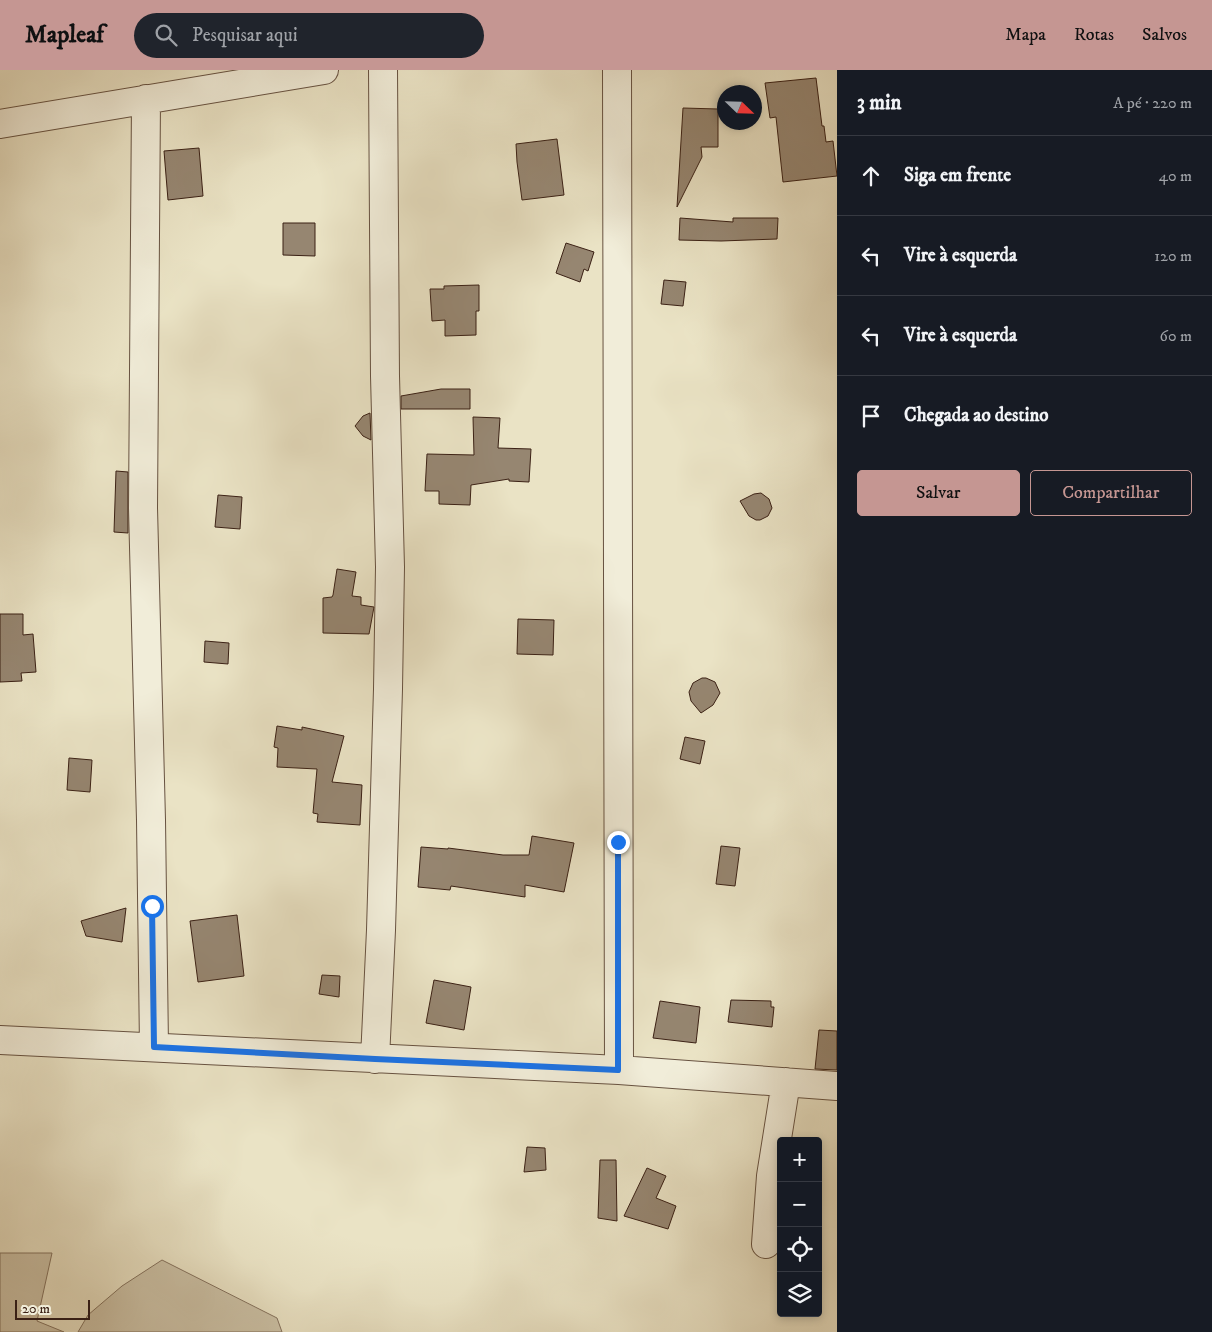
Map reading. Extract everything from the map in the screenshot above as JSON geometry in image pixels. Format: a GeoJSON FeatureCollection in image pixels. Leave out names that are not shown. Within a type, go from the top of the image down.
{"type":"FeatureCollection","features":[{"type":"Feature","properties":{"kind":"street"},"geometry":{"type":"LineString","coordinates":[[0,124],[324,70]]}},
{"type":"Feature","properties":{"kind":"street"},"geometry":{"type":"LineString","coordinates":[[375,1059],[382,892],[390,567],[385,376],[382,70]]}},
{"type":"Feature","properties":{"kind":"street"},"geometry":{"type":"LineString","coordinates":[[617,70],[619,468],[618,1070]]}},
{"type":"Feature","properties":{"kind":"street"},"geometry":{"type":"LineString","coordinates":[[146,100],[143,508],[151,811],[154,1047]]}},
{"type":"Feature","properties":{"kind":"street"},"geometry":{"type":"LineString","coordinates":[[0,1040],[618,1070],[837,1086]]}},
{"type":"Feature","properties":{"kind":"street"},"geometry":{"type":"LineString","coordinates":[[766,1244],[771,1176],[786,1082]]}},
{"type":"Feature","properties":{"kind":"shaded area"},"geometry":{"type":"Polygon","coordinates":[[[0,1253],[52,1253],[37,1321],[64,1332],[0,1332],[0,1253]]]}},
{"type":"Feature","properties":{"kind":"shaded area"},"geometry":{"type":"Polygon","coordinates":[[[162,1260],[277,1318],[282,1332],[78,1332],[88,1315],[122,1286],[162,1260]]]}},
{"type":"Feature","properties":{"kind":"building"},"geometry":{"type":"Polygon","coordinates":[[[816,78],[822,126],[824,126],[826,142],[833,141],[837,176],[783,182],[776,117],[770,118],[765,83],[816,78]]]}},
{"type":"Feature","properties":{"kind":"building"},"geometry":{"type":"Polygon","coordinates":[[[683,108],[717,109],[718,147],[701,147],[702,157],[677,207],[683,108]]]}},
{"type":"Feature","properties":{"kind":"building"},"geometry":{"type":"Polygon","coordinates":[[[557,139],[564,195],[522,200],[516,144],[557,139]]]}},
{"type":"Feature","properties":{"kind":"building"},"geometry":{"type":"Polygon","coordinates":[[[199,148],[203,196],[168,200],[164,151],[199,148]]]}},
{"type":"Feature","properties":{"kind":"building"},"geometry":{"type":"Polygon","coordinates":[[[680,218],[733,222],[733,218],[778,218],[777,239],[679,240],[680,218]]]}},
{"type":"Feature","properties":{"kind":"building"},"geometry":{"type":"Polygon","coordinates":[[[283,223],[315,223],[315,256],[283,255],[283,223]]]}},
{"type":"Feature","properties":{"kind":"building"},"geometry":{"type":"Polygon","coordinates":[[[566,243],[594,252],[588,271],[584,269],[580,282],[556,273],[566,243]]]}},
{"type":"Feature","properties":{"kind":"building"},"geometry":{"type":"Polygon","coordinates":[[[664,280],[686,282],[683,306],[661,304],[664,280]]]}},
{"type":"Feature","properties":{"kind":"building"},"geometry":{"type":"Polygon","coordinates":[[[479,285],[479,311],[476,311],[476,335],[445,336],[445,320],[432,321],[430,289],[444,289],[444,286],[479,285]]]}},
{"type":"Feature","properties":{"kind":"building"},"geometry":{"type":"Polygon","coordinates":[[[441,389],[470,389],[470,409],[401,409],[401,396],[441,389]]]}},
{"type":"Feature","properties":{"kind":"building"},"geometry":{"type":"Polygon","coordinates":[[[370,413],[371,440],[363,436],[355,426],[363,416],[370,413]]]}},
{"type":"Feature","properties":{"kind":"building"},"geometry":{"type":"Polygon","coordinates":[[[473,417],[500,418],[498,448],[531,449],[529,482],[509,481],[509,479],[471,485],[470,505],[439,504],[439,491],[425,491],[427,454],[474,455],[473,417]]]}},
{"type":"Feature","properties":{"kind":"building"},"geometry":{"type":"Polygon","coordinates":[[[116,471],[128,472],[128,533],[114,532],[116,471]]]}},
{"type":"Feature","properties":{"kind":"building"},"geometry":{"type":"Polygon","coordinates":[[[761,493],[769,499],[772,508],[768,516],[756,520],[749,516],[740,501],[754,494],[761,493]]]}},
{"type":"Feature","properties":{"kind":"building"},"geometry":{"type":"Polygon","coordinates":[[[218,495],[242,497],[240,529],[215,527],[218,495]]]}},
{"type":"Feature","properties":{"kind":"building"},"geometry":{"type":"Polygon","coordinates":[[[337,569],[356,572],[352,596],[361,597],[361,605],[374,607],[369,634],[323,633],[323,598],[332,597],[333,595],[337,569]]]}},
{"type":"Feature","properties":{"kind":"building"},"geometry":{"type":"Polygon","coordinates":[[[0,614],[23,614],[23,635],[33,634],[36,672],[21,673],[22,681],[0,682],[0,614]]]}},
{"type":"Feature","properties":{"kind":"building"},"geometry":{"type":"Polygon","coordinates":[[[518,619],[554,620],[553,655],[517,654],[518,619]]]}},
{"type":"Feature","properties":{"kind":"building"},"geometry":{"type":"Polygon","coordinates":[[[205,641],[229,643],[228,664],[204,662],[205,641]]]}},
{"type":"Feature","properties":{"kind":"building"},"geometry":{"type":"Polygon","coordinates":[[[702,678],[715,682],[720,693],[713,705],[701,713],[691,701],[689,692],[693,683],[702,678]]]}},
{"type":"Feature","properties":{"kind":"building"},"geometry":{"type":"Polygon","coordinates":[[[277,726],[302,730],[302,727],[344,736],[332,782],[362,785],[360,825],[317,822],[318,814],[313,813],[317,769],[277,767],[278,748],[274,747],[277,726]]]}},
{"type":"Feature","properties":{"kind":"building"},"geometry":{"type":"Polygon","coordinates":[[[685,737],[705,741],[700,764],[680,759],[685,737]]]}},
{"type":"Feature","properties":{"kind":"building"},"geometry":{"type":"Polygon","coordinates":[[[69,758],[92,760],[90,792],[67,790],[69,758]]]}},
{"type":"Feature","properties":{"kind":"building"},"geometry":{"type":"Polygon","coordinates":[[[532,836],[574,843],[564,892],[525,885],[525,897],[451,886],[450,890],[418,887],[421,847],[448,848],[503,855],[529,855],[532,836]]]}},
{"type":"Feature","properties":{"kind":"building"},"geometry":{"type":"Polygon","coordinates":[[[721,846],[740,848],[735,886],[716,884],[721,846]]]}},
{"type":"Feature","properties":{"kind":"building"},"geometry":{"type":"Polygon","coordinates":[[[126,908],[122,942],[86,936],[81,921],[126,908]]]}},
{"type":"Feature","properties":{"kind":"building"},"geometry":{"type":"Polygon","coordinates":[[[237,915],[244,976],[198,982],[190,921],[237,915]]]}},
{"type":"Feature","properties":{"kind":"building"},"geometry":{"type":"Polygon","coordinates":[[[322,975],[340,976],[339,997],[319,994],[322,975]]]}},
{"type":"Feature","properties":{"kind":"building"},"geometry":{"type":"Polygon","coordinates":[[[434,980],[471,987],[464,1030],[426,1023],[434,980]]]}},
{"type":"Feature","properties":{"kind":"building"},"geometry":{"type":"Polygon","coordinates":[[[731,1000],[771,1001],[771,1007],[774,1007],[772,1027],[728,1022],[731,1000]]]}},
{"type":"Feature","properties":{"kind":"building"},"geometry":{"type":"Polygon","coordinates":[[[660,1001],[700,1007],[696,1043],[653,1038],[660,1001]]]}},
{"type":"Feature","properties":{"kind":"building"},"geometry":{"type":"Polygon","coordinates":[[[819,1030],[837,1031],[837,1070],[815,1069],[819,1030]]]}},
{"type":"Feature","properties":{"kind":"building"},"geometry":{"type":"Polygon","coordinates":[[[527,1147],[545,1148],[546,1170],[524,1172],[527,1147]]]}},
{"type":"Feature","properties":{"kind":"building"},"geometry":{"type":"Polygon","coordinates":[[[600,1160],[616,1160],[617,1221],[598,1218],[600,1160]]]}},
{"type":"Feature","properties":{"kind":"building"},"geometry":{"type":"Polygon","coordinates":[[[647,1168],[666,1176],[656,1198],[676,1206],[668,1229],[624,1216],[647,1168]]]}},
{"type":"Feature","properties":{"kind":"route"},"geometry":{"type":"LineString","coordinates":[[152,906],[154,1047],[618,1070],[618,842]]}}]}
